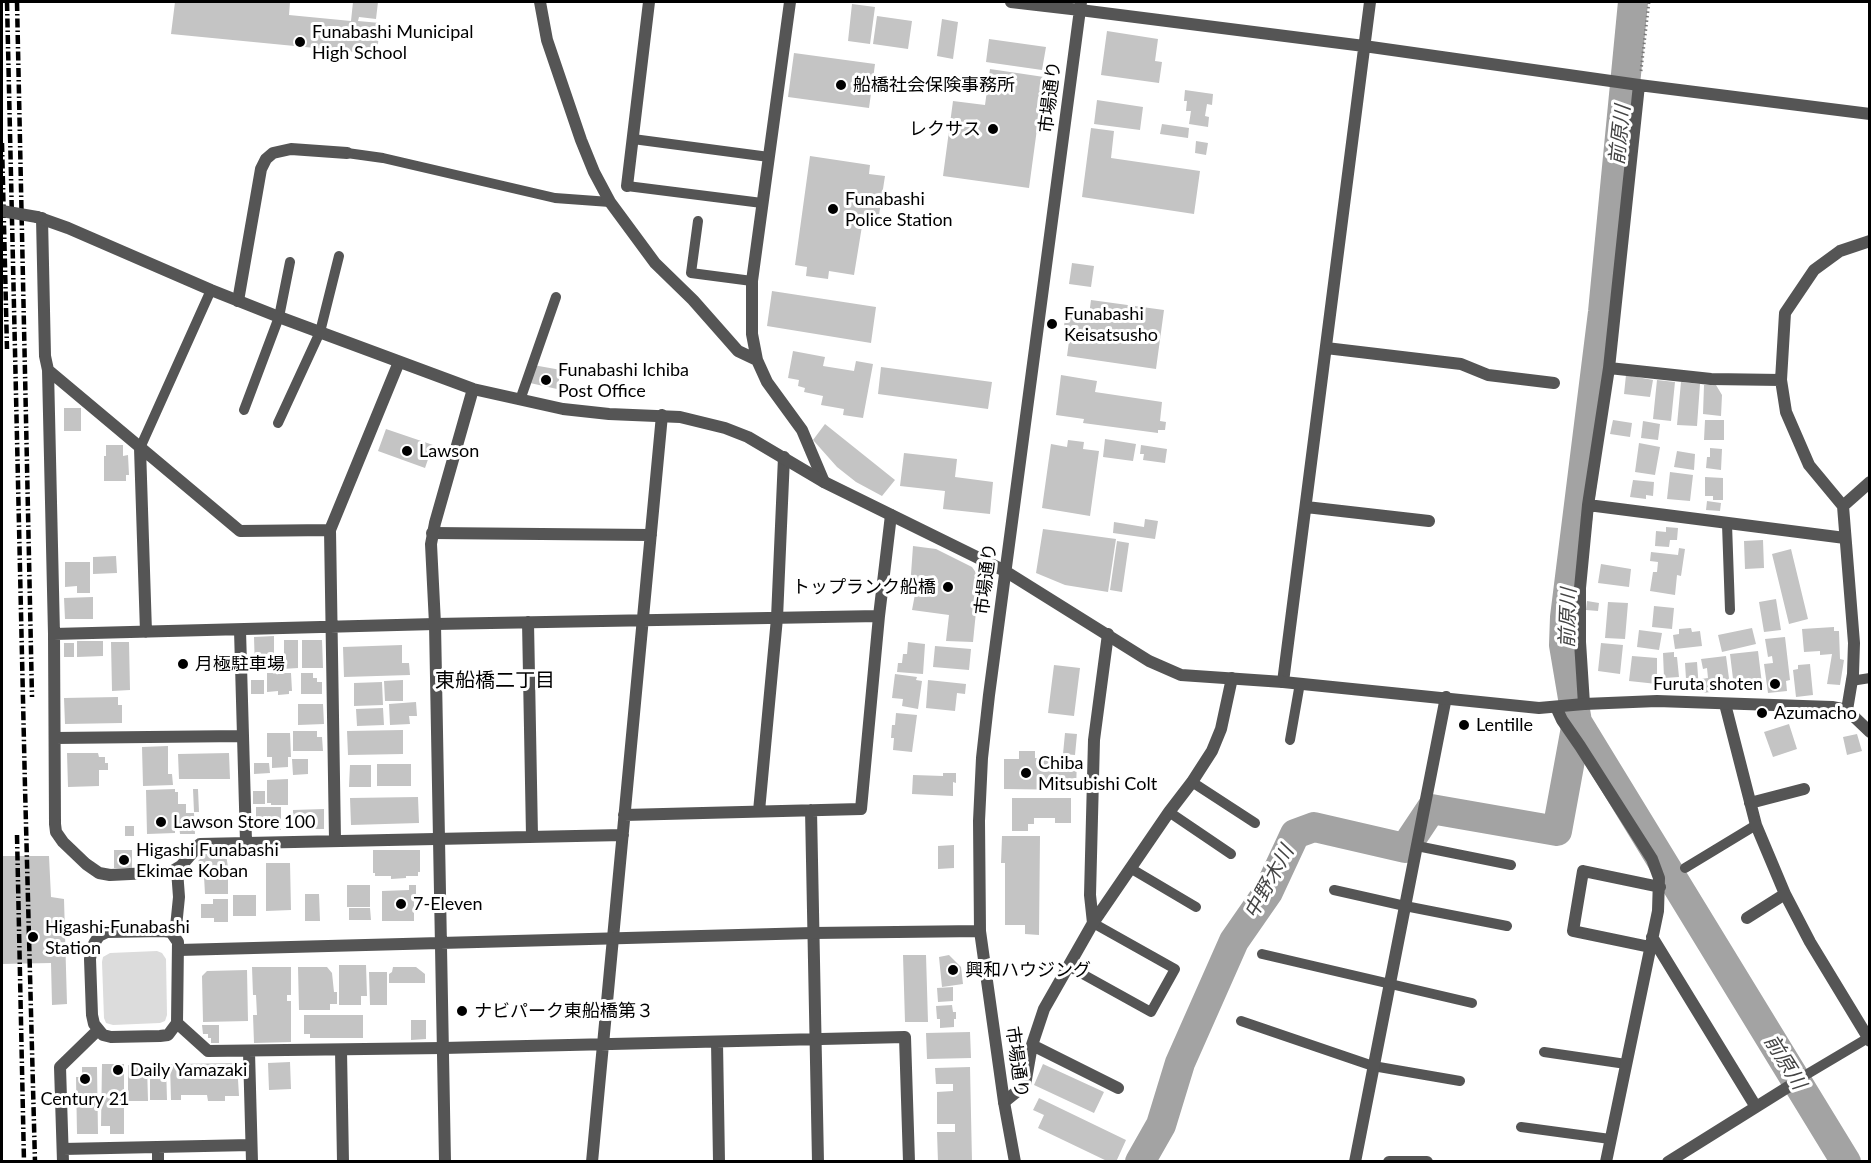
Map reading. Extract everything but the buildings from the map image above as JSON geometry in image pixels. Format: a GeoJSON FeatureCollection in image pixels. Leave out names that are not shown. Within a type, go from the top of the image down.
{"type":"FeatureCollection","features":[{"type":"Feature","properties":{"kind":"street"},"geometry":{"type":"LineString","coordinates":[[540,2],[547,39],[581,140],[610,202],[655,263],[693,300],[738,351],[757,360]]}},
{"type":"Feature","properties":{"kind":"street"},"geometry":{"type":"LineString","coordinates":[[627,186],[650,2]]}},
{"type":"Feature","properties":{"kind":"street"},"geometry":{"type":"LineString","coordinates":[[790,2],[752,280],[752,334],[757,360],[766,382],[802,430],[824,482]]}},
{"type":"Feature","properties":{"kind":"street"},"geometry":{"type":"LineString","coordinates":[[1011,2],[1080,6],[1637,85],[1869,114]]}},
{"type":"Feature","properties":{"kind":"street"},"geometry":{"type":"LineString","coordinates":[[1283,682],[1371,2]]}},
{"type":"Feature","properties":{"kind":"street","name":"市場通り"},"geometry":{"type":"LineString","coordinates":[[1015,1161],[1004,1102],[980,931],[979,821],[982,758],[1080,6]]}},
{"type":"Feature","properties":{"kind":"street"},"geometry":{"type":"LineString","coordinates":[[1582,704],[1580,588],[1588,505],[1609,368],[1637,85]]}},
{"type":"Feature","properties":{"kind":"street"},"geometry":{"type":"LineString","coordinates":[[238,301],[261,169],[266,159],[273,153],[291,149],[347,153]]}},
{"type":"Feature","properties":{"kind":"street"},"geometry":{"type":"LineString","coordinates":[[2,211],[39,218],[68,228],[238,301],[473,389],[562,409],[700,421],[747,437],[824,482],[1005,571],[1149,661],[1181,675],[1300,683],[1539,708],[1657,701],[1832,707],[1846,710],[1869,732]]}},
{"type":"Feature","properties":{"kind":"street"},"geometry":{"type":"LineString","coordinates":[[39,218],[45,356],[48,369],[54,633],[55,824],[56,832],[63,843],[99,873],[110,875],[167,874],[177,870],[200,844],[623,835]]}},
{"type":"Feature","properties":{"kind":"street"},"geometry":{"type":"LineString","coordinates":[[1846,710],[1854,643],[1843,506],[1809,465],[1786,412],[1781,380],[1785,313],[1814,270],[1840,251],[1869,241]]}},
{"type":"Feature","properties":{"kind":"street"},"geometry":{"type":"LineString","coordinates":[[1326,348],[1461,364],[1488,375],[1554,383]]}},
{"type":"Feature","properties":{"kind":"street"},"geometry":{"type":"LineString","coordinates":[[335,840],[330,530],[399,362]]}},
{"type":"Feature","properties":{"kind":"street"},"geometry":{"type":"LineString","coordinates":[[1609,368],[1711,379],[1781,380]]}},
{"type":"Feature","properties":{"kind":"street"},"geometry":{"type":"LineString","coordinates":[[48,369],[240,531],[330,530]]}},
{"type":"Feature","properties":{"kind":"street"},"geometry":{"type":"LineString","coordinates":[[445,1161],[435,624],[431,544],[432,533],[473,389]]}},
{"type":"Feature","properties":{"kind":"street"},"geometry":{"type":"LineString","coordinates":[[592,1161],[662,416]]}},
{"type":"Feature","properties":{"kind":"street"},"geometry":{"type":"LineString","coordinates":[[140,448],[146,633]]}},
{"type":"Feature","properties":{"kind":"street"},"geometry":{"type":"LineString","coordinates":[[759,811],[777,618],[784,457]]}},
{"type":"Feature","properties":{"kind":"street"},"geometry":{"type":"LineString","coordinates":[[1843,506],[1869,482]]}},
{"type":"Feature","properties":{"kind":"street"},"geometry":{"type":"LineString","coordinates":[[1588,505],[1845,538]]}},
{"type":"Feature","properties":{"kind":"street"},"geometry":{"type":"LineString","coordinates":[[1306,507],[1429,521]]}},
{"type":"Feature","properties":{"kind":"street"},"geometry":{"type":"LineString","coordinates":[[624,815],[861,809],[891,515]]}},
{"type":"Feature","properties":{"kind":"street"},"geometry":{"type":"LineString","coordinates":[[432,533],[651,535]]}},
{"type":"Feature","properties":{"kind":"street"},"geometry":{"type":"LineString","coordinates":[[54,633],[146,633],[435,624],[879,616]]}},
{"type":"Feature","properties":{"kind":"street"},"geometry":{"type":"LineString","coordinates":[[528,622],[532,836]]}},
{"type":"Feature","properties":{"kind":"street"},"geometry":{"type":"LineString","coordinates":[[240,630],[246,842]]}},
{"type":"Feature","properties":{"kind":"street"},"geometry":{"type":"LineString","coordinates":[[1093,923],[1090,895],[1094,740],[1108,634]]}},
{"type":"Feature","properties":{"kind":"street"},"geometry":{"type":"LineString","coordinates":[[1004,1102],[1025,1085],[1032,1045],[1044,1009],[1093,923],[1212,751],[1221,729],[1232,678]]}},
{"type":"Feature","properties":{"kind":"street"},"geometry":{"type":"LineString","coordinates":[[1355,1161],[1446,697]]}},
{"type":"Feature","properties":{"kind":"street"},"geometry":{"type":"LineString","coordinates":[[1725,704],[1756,825],[1785,894],[1810,942],[1869,1039]]}},
{"type":"Feature","properties":{"kind":"street"},"geometry":{"type":"LineString","coordinates":[[1559,706],[1562,720],[1652,859],[1660,887],[1658,911],[1606,1161]]}},
{"type":"Feature","properties":{"kind":"street"},"geometry":{"type":"LineString","coordinates":[[55,738],[243,736]]}},
{"type":"Feature","properties":{"kind":"street"},"geometry":{"type":"LineString","coordinates":[[1750,803],[1804,789]]}},
{"type":"Feature","properties":{"kind":"street"},"geometry":{"type":"LineString","coordinates":[[811,810],[818,1161]]}},
{"type":"Feature","properties":{"kind":"street"},"geometry":{"type":"LineString","coordinates":[[175,937],[178,897],[177,870]]}},
{"type":"Feature","properties":{"kind":"street"},"geometry":{"type":"LineString","coordinates":[[1660,887],[1582,871],[1573,931],[1651,942],[1756,1107]]}},
{"type":"Feature","properties":{"kind":"street"},"geometry":{"type":"LineString","coordinates":[[1747,918],[1785,894]]}},
{"type":"Feature","properties":{"kind":"street"},"geometry":{"type":"LineString","coordinates":[[163,931],[171,932],[175,937],[178,942],[177,1023],[168,1035],[111,1037],[103,1035],[94,1024],[92,1015],[90,959],[92,948],[99,936],[107,932],[163,931]]}},
{"type":"Feature","properties":{"kind":"street"},"geometry":{"type":"LineString","coordinates":[[178,950],[813,933],[980,931]]}},
{"type":"Feature","properties":{"kind":"street"},"geometry":{"type":"LineString","coordinates":[[177,1023],[208,1051],[249,1052],[905,1037],[909,1161]]}},
{"type":"Feature","properties":{"kind":"street"},"geometry":{"type":"LineString","coordinates":[[98,1030],[60,1067],[63,1155],[158,1147],[251,1145]]}},
{"type":"Feature","properties":{"kind":"street"},"geometry":{"type":"LineString","coordinates":[[717,1042],[719,1161]]}},
{"type":"Feature","properties":{"kind":"street"},"geometry":{"type":"LineString","coordinates":[[1032,1045],[1118,1088]]}},
{"type":"Feature","properties":{"kind":"street"},"geometry":{"type":"LineString","coordinates":[[341,1050],[343,1161]]}},
{"type":"Feature","properties":{"kind":"street"},"geometry":{"type":"LineString","coordinates":[[249,1052],[252,1161]]}},
{"type":"Feature","properties":{"kind":"street"},"geometry":{"type":"LineString","coordinates":[[1668,1161],[1788,1087]]}},
{"type":"Feature","properties":{"kind":"street"},"geometry":{"type":"LineString","coordinates":[[158,1147],[158,1161]]}},
{"type":"Feature","properties":{"kind":"street"},"geometry":{"type":"LineString","coordinates":[[1389,1161],[1427,1161]]}},
{"type":"Feature","properties":{"kind":"lane"},"geometry":{"type":"LineString","coordinates":[[633,139],[769,157]]}},
{"type":"Feature","properties":{"kind":"lane"},"geometry":{"type":"LineString","coordinates":[[347,153],[383,158],[555,198],[610,202]]}},
{"type":"Feature","properties":{"kind":"lane"},"geometry":{"type":"LineString","coordinates":[[627,186],[762,203]]}},
{"type":"Feature","properties":{"kind":"lane"},"geometry":{"type":"LineString","coordinates":[[698,221],[691,273],[752,280]]}},
{"type":"Feature","properties":{"kind":"lane"},"geometry":{"type":"LineString","coordinates":[[278,423],[320,332],[339,256]]}},
{"type":"Feature","properties":{"kind":"lane"},"geometry":{"type":"LineString","coordinates":[[244,410],[279,317],[290,262]]}},
{"type":"Feature","properties":{"kind":"lane"},"geometry":{"type":"LineString","coordinates":[[140,448],[211,290]]}},
{"type":"Feature","properties":{"kind":"lane"},"geometry":{"type":"LineString","coordinates":[[520,400],[556,297]]}},
{"type":"Feature","properties":{"kind":"lane"},"geometry":{"type":"LineString","coordinates":[[1727,524],[1730,610]]}},
{"type":"Feature","properties":{"kind":"lane"},"geometry":{"type":"LineString","coordinates":[[1851,681],[1869,678]]}},
{"type":"Feature","properties":{"kind":"lane"},"geometry":{"type":"LineString","coordinates":[[1290,740],[1300,683]]}},
{"type":"Feature","properties":{"kind":"lane"},"geometry":{"type":"LineString","coordinates":[[1192,782],[1255,823]]}},
{"type":"Feature","properties":{"kind":"lane"},"geometry":{"type":"LineString","coordinates":[[1169,812],[1231,854]]}},
{"type":"Feature","properties":{"kind":"lane"},"geometry":{"type":"LineString","coordinates":[[1685,868],[1756,825]]}},
{"type":"Feature","properties":{"kind":"lane"},"geometry":{"type":"LineString","coordinates":[[1417,846],[1511,865]]}},
{"type":"Feature","properties":{"kind":"lane"},"geometry":{"type":"LineString","coordinates":[[1130,868],[1197,907]]}},
{"type":"Feature","properties":{"kind":"lane"},"geometry":{"type":"LineString","coordinates":[[1334,890],[1508,926]]}},
{"type":"Feature","properties":{"kind":"lane"},"geometry":{"type":"LineString","coordinates":[[1068,966],[1151,1012],[1174,969],[1093,923]]}},
{"type":"Feature","properties":{"kind":"lane"},"geometry":{"type":"LineString","coordinates":[[1262,954],[1472,1003]]}},
{"type":"Feature","properties":{"kind":"lane"},"geometry":{"type":"LineString","coordinates":[[1241,1021],[1373,1066],[1460,1081]]}},
{"type":"Feature","properties":{"kind":"lane"},"geometry":{"type":"LineString","coordinates":[[1804,1076],[1869,1039]]}},
{"type":"Feature","properties":{"kind":"lane"},"geometry":{"type":"LineString","coordinates":[[1544,1052],[1626,1064]]}},
{"type":"Feature","properties":{"kind":"lane"},"geometry":{"type":"LineString","coordinates":[[1521,1127],[1610,1139]]}},
{"type":"Feature","properties":{"kind":"path"},"geometry":{"type":"LineString","coordinates":[[1637,85],[1649,2]]}},
{"type":"Feature","properties":{"kind":"shaded area"},"geometry":{"type":"Polygon","coordinates":[[[157,951],[162,953],[166,959],[167,1015],[165,1021],[113,1025],[106,1023],[103,957],[110,953],[157,951]]]}},
{"type":"Feature","properties":{"kind":"waterway","name":"前原川"},"geometry":{"type":"LineString","coordinates":[[1633,2],[1603,312],[1565,617],[1564,645],[1577,722],[1846,1162]]}},
{"type":"Feature","properties":{"kind":"waterway","name":"中野木川"},"geometry":{"type":"LineString","coordinates":[[1140,1162],[1161,1125],[1180,1063],[1234,941],[1268,892],[1295,834],[1314,827],[1405,848],[1431,809],[1557,831],[1577,722]]}},
{"type":"Feature","properties":{"kind":"railway"},"geometry":{"type":"LineString","coordinates":[[7,2],[35,1162]]}},
{"type":"Feature","properties":{"kind":"railway"},"geometry":{"type":"LineString","coordinates":[[17,2],[32,697]]}},
{"type":"Feature","properties":{"kind":"railway"},"geometry":{"type":"LineString","coordinates":[[2,143],[7,349]]}},
{"type":"Feature","properties":{"kind":"railway"},"geometry":{"type":"LineString","coordinates":[[17,835],[24,1162]]}},
{"type":"Feature","properties":{"kind":"place","name":"Funabashi Municipal High School"},"geometry":{"type":"Point","coordinates":[300,42]}},
{"type":"Feature","properties":{"kind":"place","name":"船橋社会保険事務所"},"geometry":{"type":"Point","coordinates":[841,85]}},
{"type":"Feature","properties":{"kind":"place","name":"レクサス"},"geometry":{"type":"Point","coordinates":[993,129]}},
{"type":"Feature","properties":{"kind":"place","name":"Funabashi Police Station"},"geometry":{"type":"Point","coordinates":[833,209]}},
{"type":"Feature","properties":{"kind":"place","name":"Funabashi Keisatsusho"},"geometry":{"type":"Point","coordinates":[1052,324]}},
{"type":"Feature","properties":{"kind":"place","name":"Funabashi Ichiba Post Office"},"geometry":{"type":"Point","coordinates":[546,380]}},
{"type":"Feature","properties":{"kind":"place","name":"Lawson"},"geometry":{"type":"Point","coordinates":[407,451]}},
{"type":"Feature","properties":{"kind":"place","name":"トップランク船橋"},"geometry":{"type":"Point","coordinates":[948,587]}},
{"type":"Feature","properties":{"kind":"place","name":"月極駐車場"},"geometry":{"type":"Point","coordinates":[183,664]}},
{"type":"Feature","properties":{"kind":"place","name":"Furuta shoten"},"geometry":{"type":"Point","coordinates":[1775,684]}},
{"type":"Feature","properties":{"kind":"place","name":"Azumacho"},"geometry":{"type":"Point","coordinates":[1762,713]}},
{"type":"Feature","properties":{"kind":"place","name":"Lentille"},"geometry":{"type":"Point","coordinates":[1464,725]}},
{"type":"Feature","properties":{"kind":"place","name":"Chiba Mitsubishi Colt"},"geometry":{"type":"Point","coordinates":[1026,773]}},
{"type":"Feature","properties":{"kind":"place","name":"Lawson Store 100"},"geometry":{"type":"Point","coordinates":[161,822]}},
{"type":"Feature","properties":{"kind":"place","name":"Higashi Funabashi Ekimae Koban"},"geometry":{"type":"Point","coordinates":[124,860]}},
{"type":"Feature","properties":{"kind":"place","name":"7-Eleven"},"geometry":{"type":"Point","coordinates":[401,904]}},
{"type":"Feature","properties":{"kind":"place","name":"Higashi-Funabashi Station"},"geometry":{"type":"Point","coordinates":[33,937]}},
{"type":"Feature","properties":{"kind":"place","name":"興和ハウジング"},"geometry":{"type":"Point","coordinates":[953,970]}},
{"type":"Feature","properties":{"kind":"place","name":"ナビパーク東船橋第３"},"geometry":{"type":"Point","coordinates":[462,1011]}},
{"type":"Feature","properties":{"kind":"place","name":"Daily Yamazaki"},"geometry":{"type":"Point","coordinates":[118,1070]}},
{"type":"Feature","properties":{"kind":"place","name":"Century 21"},"geometry":{"type":"Point","coordinates":[85,1079]}},
{"type":"Feature","properties":{"kind":"district","name":"東船橋二丁目"},"geometry":{"type":"Point","coordinates":[495,681]}}]}
